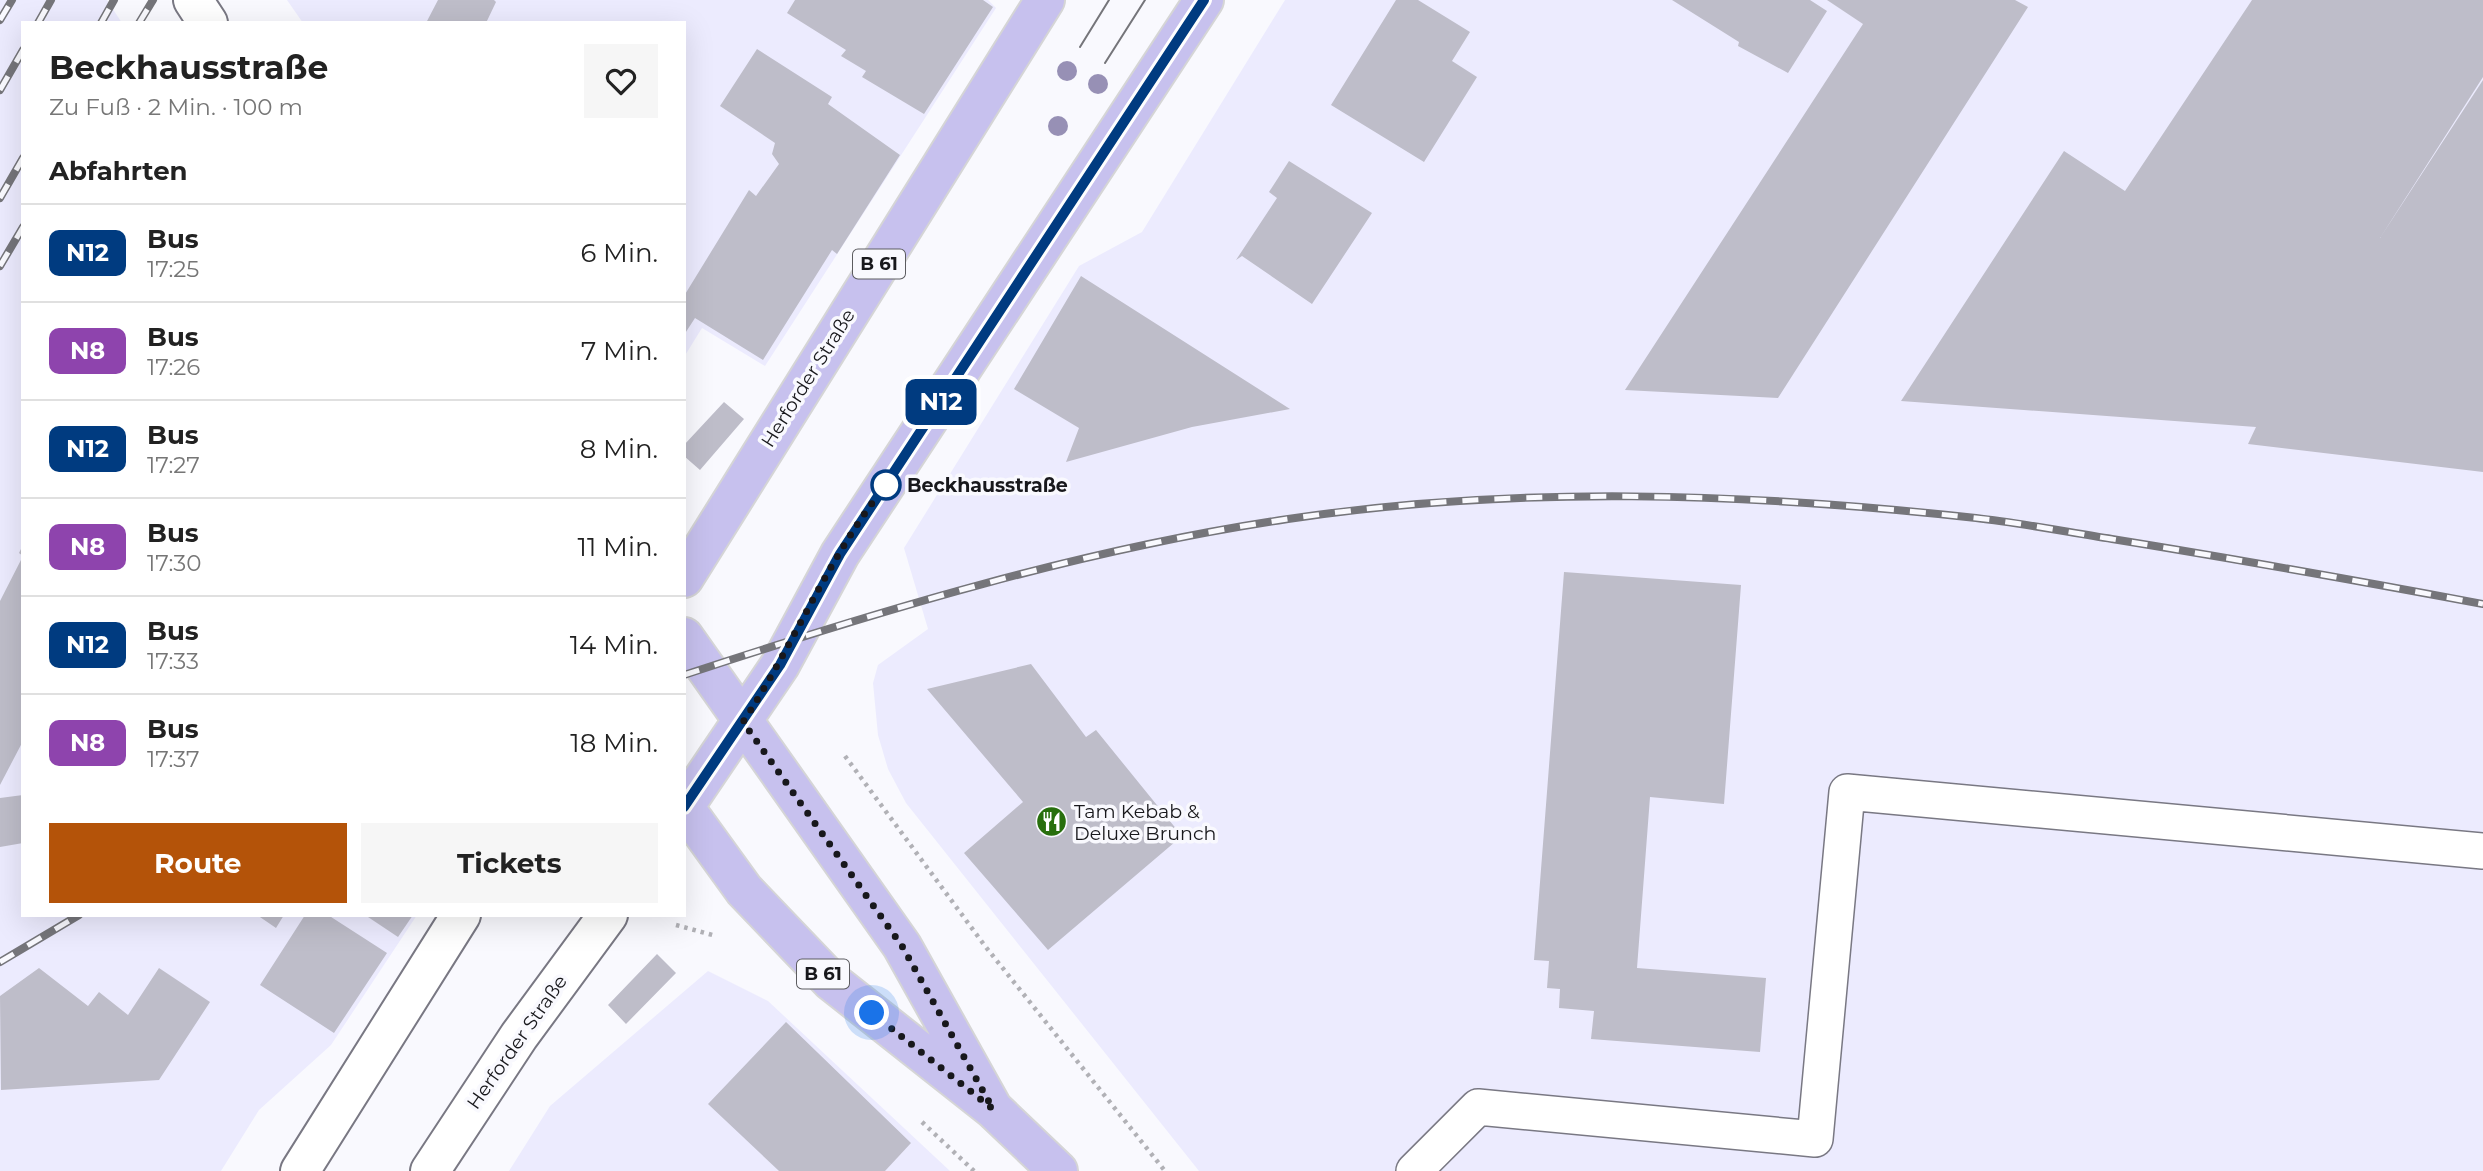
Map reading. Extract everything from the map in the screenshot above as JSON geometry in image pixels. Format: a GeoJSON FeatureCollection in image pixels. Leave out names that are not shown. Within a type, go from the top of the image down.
{"type":"FeatureCollection","features":[{"type":"Feature","properties":{"kind":"main road","name":"Herforder Straße"},"geometry":{"type":"LineString","coordinates":[[686,575],[1045,0]]}},
{"type":"Feature","properties":{"kind":"main road","name":"B 61"},"geometry":{"type":"LineString","coordinates":[[686,804],[780,665],[840,554],[1203,0]]}},
{"type":"Feature","properties":{"kind":"main road"},"geometry":{"type":"LineString","coordinates":[[686,640],[743,722]]}},
{"type":"Feature","properties":{"kind":"main road","name":"B 61"},"geometry":{"type":"LineString","coordinates":[[743,722],[902,946],[993,1109]]}},
{"type":"Feature","properties":{"kind":"main road","name":"B 61"},"geometry":{"type":"LineString","coordinates":[[686,810],[744,890],[831,981],[993,1109],[1058,1171]]}},
{"type":"Feature","properties":{"kind":"street"},"geometry":{"type":"LineString","coordinates":[[193,0],[207,21]]}},
{"type":"Feature","properties":{"kind":"street"},"geometry":{"type":"LineString","coordinates":[[300,1171],[460,917]]}},
{"type":"Feature","properties":{"kind":"street","name":"Herforder Straße"},"geometry":{"type":"LineString","coordinates":[[429,1171],[519,1036],[607,917]]}},
{"type":"Feature","properties":{"kind":"lane"},"geometry":{"type":"LineString","coordinates":[[1413,1171],[1478,1107],[1815,1139],[1847,792],[2483,851]]}},
{"type":"Feature","properties":{"kind":"path"},"geometry":{"type":"LineString","coordinates":[[845,756],[985,946],[1166,1171]]}},
{"type":"Feature","properties":{"kind":"shaded area"},"geometry":{"type":"Polygon","coordinates":[[[0,0],[107,0],[121,21],[21,21],[21,917],[416,917],[331,1045],[259,1110],[221,1171],[0,1171],[0,0]]]}},
{"type":"Feature","properties":{"kind":"shaded area"},"geometry":{"type":"Polygon","coordinates":[[[287,0],[988,0],[996,8],[765,366],[702,328],[686,354],[686,21],[302,21],[287,0]]]}},
{"type":"Feature","properties":{"kind":"shaded area"},"geometry":{"type":"Polygon","coordinates":[[[1285,0],[2483,0],[2483,1171],[1199,1171],[906,803],[888,769],[878,735],[873,683],[878,665],[928,629],[904,548],[1079,266],[1142,232],[1285,0]]]}},
{"type":"Feature","properties":{"kind":"shaded area"},"geometry":{"type":"Polygon","coordinates":[[[708,971],[768,1001],[950,1171],[509,1171],[550,1106],[708,971]]]}},
{"type":"Feature","properties":{"kind":"building"},"geometry":{"type":"Polygon","coordinates":[[[438,0],[496,2],[487,21],[427,21],[438,0]]]}},
{"type":"Feature","properties":{"kind":"building"},"geometry":{"type":"Polygon","coordinates":[[[795,0],[983,0],[993,7],[924,114],[862,77],[866,71],[841,56],[846,50],[787,13],[795,0]]]}},
{"type":"Feature","properties":{"kind":"building"},"geometry":{"type":"Polygon","coordinates":[[[1396,0],[1418,0],[1470,32],[1452,61],[1477,77],[1424,162],[1331,105],[1396,0]]]}},
{"type":"Feature","properties":{"kind":"building"},"geometry":{"type":"Polygon","coordinates":[[[1672,0],[1810,0],[1827,11],[1788,73],[1738,46],[1739,42],[1672,0]]]}},
{"type":"Feature","properties":{"kind":"building"},"geometry":{"type":"Polygon","coordinates":[[[1827,0],[2015,0],[2028,7],[1778,398],[1625,390],[1863,24],[1827,0]]]}},
{"type":"Feature","properties":{"kind":"building"},"geometry":{"type":"Polygon","coordinates":[[[2252,0],[2483,0],[2483,77],[2380,238],[2483,80],[2483,472],[2248,444],[2256,427],[1901,401],[2064,151],[2125,191],[2252,0]]]}},
{"type":"Feature","properties":{"kind":"building"},"geometry":{"type":"Polygon","coordinates":[[[757,49],[832,97],[828,104],[900,155],[837,254],[832,250],[763,360],[695,318],[686,332],[686,293],[749,190],[756,196],[779,164],[772,154],[775,143],[720,106],[757,49]]]}},
{"type":"Feature","properties":{"kind":"building"},"geometry":{"type":"Polygon","coordinates":[[[1289,161],[1372,213],[1312,304],[1242,256],[1236,260],[1277,198],[1269,192],[1289,161]]]}},
{"type":"Feature","properties":{"kind":"building"},"geometry":{"type":"Polygon","coordinates":[[[1081,276],[1290,409],[1192,427],[1066,462],[1079,428],[1014,389],[1081,276]]]}},
{"type":"Feature","properties":{"kind":"building"},"geometry":{"type":"Polygon","coordinates":[[[724,402],[744,419],[700,470],[686,458],[686,443],[724,402]]]}},
{"type":"Feature","properties":{"kind":"building"},"geometry":{"type":"Polygon","coordinates":[[[21,560],[21,745],[0,785],[0,601],[21,560]]]}},
{"type":"Feature","properties":{"kind":"building"},"geometry":{"type":"Polygon","coordinates":[[[1564,572],[1741,585],[1724,804],[1650,797],[1637,968],[1766,978],[1760,1052],[1591,1039],[1594,1011],[1559,1008],[1560,989],[1547,988],[1549,961],[1534,960],[1564,572]]]}},
{"type":"Feature","properties":{"kind":"building"},"geometry":{"type":"Polygon","coordinates":[[[1031,664],[1086,737],[1096,730],[1182,836],[1048,950],[964,853],[1023,802],[927,689],[1031,664]]]}},
{"type":"Feature","properties":{"kind":"building"},"geometry":{"type":"Polygon","coordinates":[[[21,795],[21,843],[0,847],[0,798],[21,795]]]}},
{"type":"Feature","properties":{"kind":"building"},"geometry":{"type":"Polygon","coordinates":[[[260,917],[283,917],[276,928],[260,917]]]}},
{"type":"Feature","properties":{"kind":"building"},"geometry":{"type":"Polygon","coordinates":[[[304,917],[331,917],[387,953],[334,1033],[260,985],[304,917]]]}},
{"type":"Feature","properties":{"kind":"building"},"geometry":{"type":"Polygon","coordinates":[[[368,917],[412,917],[398,937],[368,917]]]}},
{"type":"Feature","properties":{"kind":"building"},"geometry":{"type":"Polygon","coordinates":[[[657,954],[676,973],[626,1024],[608,1005],[657,954]]]}},
{"type":"Feature","properties":{"kind":"building"},"geometry":{"type":"Polygon","coordinates":[[[39,968],[88,1006],[99,992],[128,1015],[159,968],[210,1002],[159,1080],[1,1090],[0,996],[39,968]]]}},
{"type":"Feature","properties":{"kind":"building"},"geometry":{"type":"Polygon","coordinates":[[[786,1022],[911,1143],[885,1171],[779,1171],[708,1104],[786,1022]]]}},
{"type":"Feature","properties":{"kind":"tram line"},"geometry":{"type":"LineString","coordinates":[[1080,47],[1109,0]]}},
{"type":"Feature","properties":{"kind":"tram line"},"geometry":{"type":"LineString","coordinates":[[1105,63],[1145,0]]}},
{"type":"Feature","properties":{"kind":"railway"},"geometry":{"type":"LineString","coordinates":[[0,20],[12,0]]}},
{"type":"Feature","properties":{"kind":"railway"},"geometry":{"type":"LineString","coordinates":[[39,21],[51,0]]}},
{"type":"Feature","properties":{"kind":"railway"},"geometry":{"type":"LineString","coordinates":[[102,21],[114,0]]}},
{"type":"Feature","properties":{"kind":"railway"},"geometry":{"type":"LineString","coordinates":[[140,21],[153,0]]}},
{"type":"Feature","properties":{"kind":"railway"},"geometry":{"type":"LineString","coordinates":[[0,90],[21,53]]}},
{"type":"Feature","properties":{"kind":"railway"},"geometry":{"type":"LineString","coordinates":[[0,198],[21,161]]}},
{"type":"Feature","properties":{"kind":"railway"},"geometry":{"type":"LineString","coordinates":[[0,266],[21,230]]}},
{"type":"Feature","properties":{"kind":"railway"},"geometry":{"type":"LineString","coordinates":[[686,674],[908,605],[1059,564],[1135,547],[1288,519],[1373,508],[1546,497],[1718,498],[1891,509],[1976,518],[2205,554],[2483,604]]}},
{"type":"Feature","properties":{"kind":"railway"},"geometry":{"type":"LineString","coordinates":[[0,962],[76,917]]}},
{"type":"Feature","properties":{"kind":"bus line","name":"N12"},"geometry":{"type":"LineString","coordinates":[[686,804],[780,665],[840,554],[1204,0]]}},
{"type":"Feature","properties":{"kind":"place","name":"Beckhausstraße"},"geometry":{"type":"Point","coordinates":[886,485]}},
{"type":"Feature","properties":{"kind":"place","name":"Tam Kebab & Deluxe Brunch"},"geometry":{"type":"Point","coordinates":[1051,822]}},
{"type":"Feature","properties":{"kind":"route"},"geometry":{"type":"LineString","coordinates":[[872,1013],[993,1109],[902,946],[743,722],[780,665],[823,582],[886,485]]}}]}
